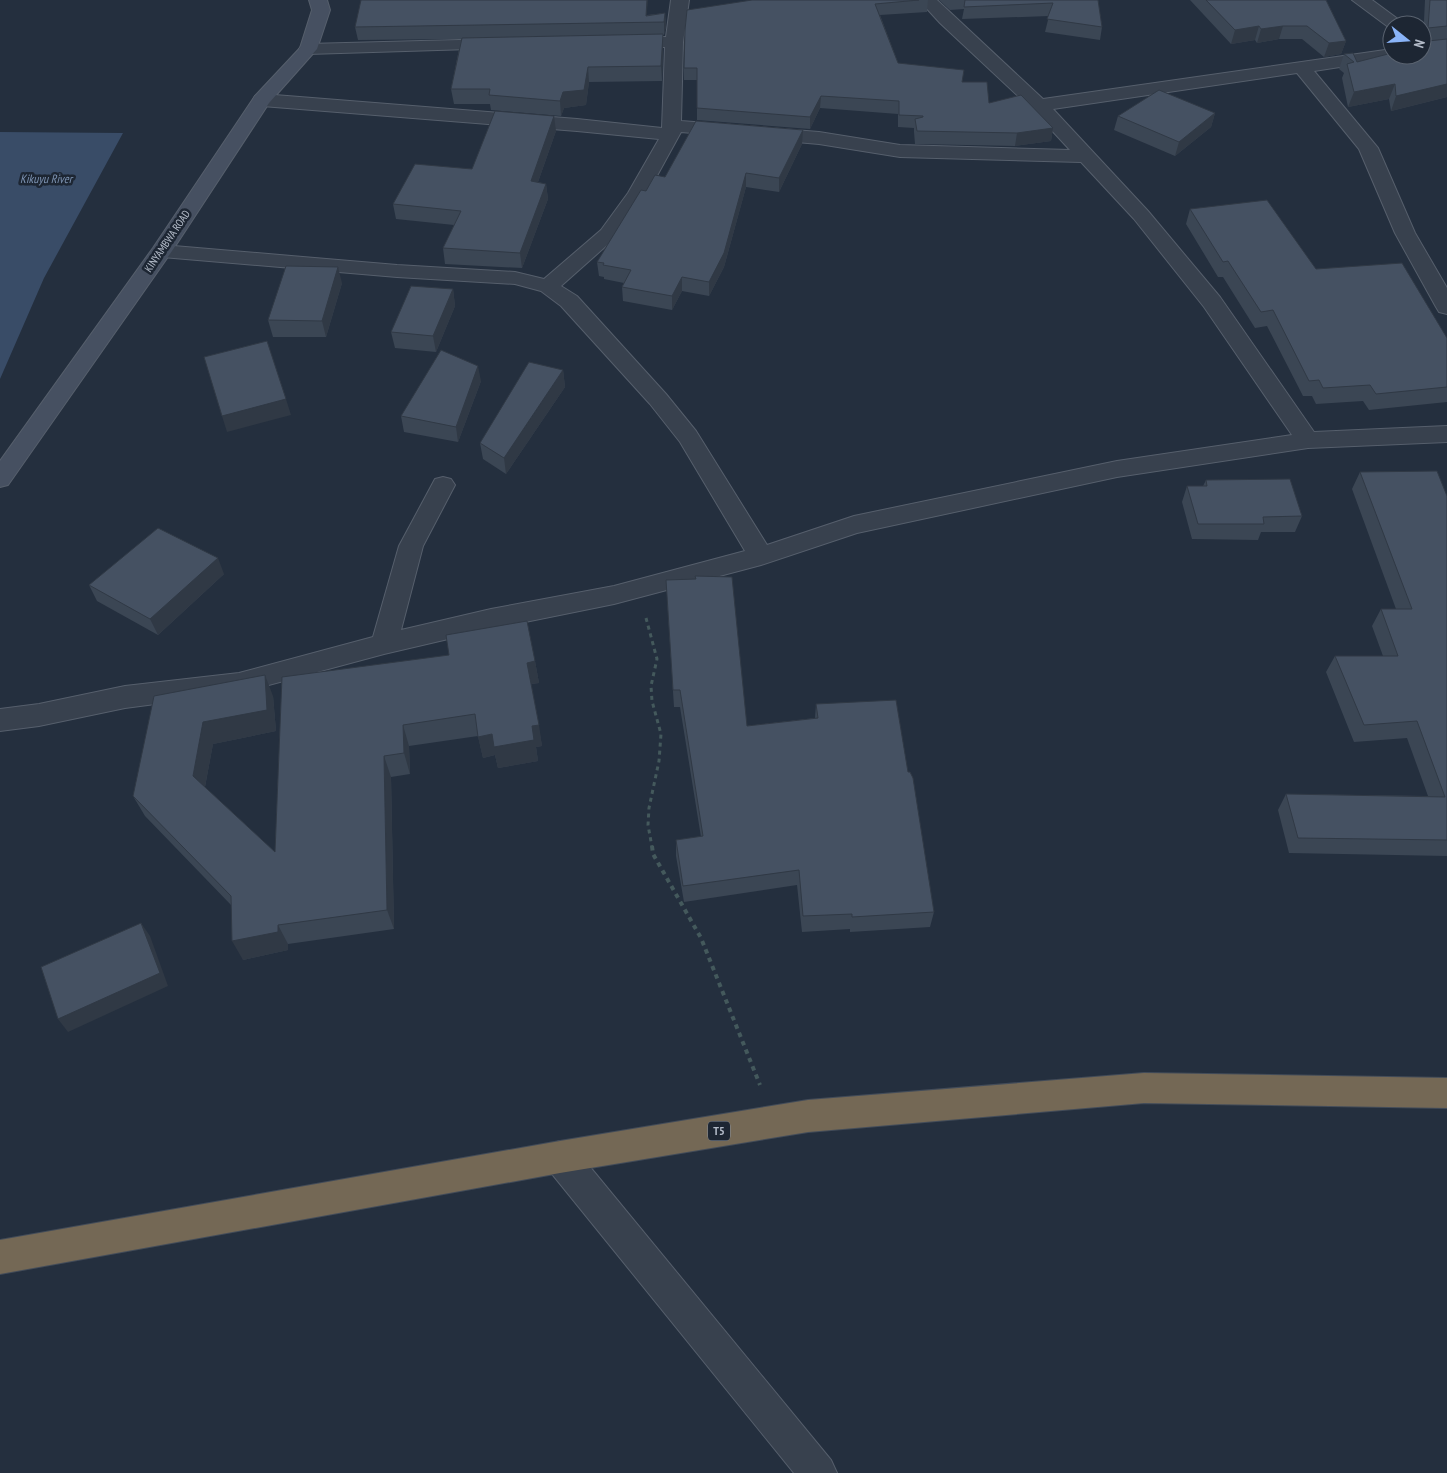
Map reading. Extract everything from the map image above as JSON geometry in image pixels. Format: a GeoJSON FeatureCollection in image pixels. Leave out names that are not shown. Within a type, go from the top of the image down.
{"type":"FeatureCollection","features":[{"type":"Feature","properties":{"kind":"highway","name":"T5"},"geometry":{"type":"LineString","coordinates":[[0,1257],[560,1157],[808,1116],[1144,1088],[1447,1092]]}},
{"type":"Feature","properties":{"kind":"street","name":"KINYAMBWA ROAD"},"geometry":{"type":"LineString","coordinates":[[0,479],[162,250],[262,100],[308,49],[321,10],[318,0]]}},
{"type":"Feature","properties":{"kind":"street"},"geometry":{"type":"LineString","coordinates":[[548,286],[608,234],[636,194],[671,130],[674,42],[680,0]]}},
{"type":"Feature","properties":{"kind":"street"},"geometry":{"type":"LineString","coordinates":[[928,0],[1039,105],[1141,215],[1212,302],[1308,440]]}},
{"type":"Feature","properties":{"kind":"street"},"geometry":{"type":"LineString","coordinates":[[1361,0],[1383,15]]}},
{"type":"Feature","properties":{"kind":"street"},"geometry":{"type":"LineString","coordinates":[[604,42],[674,42]]}},
{"type":"Feature","properties":{"kind":"street"},"geometry":{"type":"LineString","coordinates":[[308,49],[514,44]]}},
{"type":"Feature","properties":{"kind":"street"},"geometry":{"type":"LineString","coordinates":[[1039,105],[1382,55]]}},
{"type":"Feature","properties":{"kind":"street"},"geometry":{"type":"LineString","coordinates":[[1300,67],[1368,148],[1405,233],[1447,307]]}},
{"type":"Feature","properties":{"kind":"street"},"geometry":{"type":"LineString","coordinates":[[262,100],[577,125],[819,138],[900,151],[1087,156]]}},
{"type":"Feature","properties":{"kind":"street"},"geometry":{"type":"LineString","coordinates":[[162,250],[397,271],[515,278],[548,286],[569,301],[658,399],[688,437],[761,556]]}},
{"type":"Feature","properties":{"kind":"street"},"geometry":{"type":"LineString","coordinates":[[0,720],[39,715],[125,697],[239,683],[384,644],[639,589],[761,556],[864,523],[1117,469],[1308,440],[1447,434]]}},
{"type":"Feature","properties":{"kind":"street"},"geometry":{"type":"LineString","coordinates":[[384,644],[411,546],[443,486]]}},
{"type":"Feature","properties":{"kind":"street"},"geometry":{"type":"LineString","coordinates":[[560,1157],[818,1473]]}},
{"type":"Feature","properties":{"kind":"path"},"geometry":{"type":"LineString","coordinates":[[639,589],[657,659],[651,686],[652,701],[661,734],[660,761],[649,808],[648,825],[653,854],[701,938],[775,1121]]}},
{"type":"Feature","properties":{"kind":"water","name":"Kikuyu River"},"geometry":{"type":"Polygon","coordinates":[[[0,132],[123,133],[44,278],[0,379],[0,132]]]}},
{"type":"Feature","properties":{"kind":"building"},"geometry":{"type":"Polygon","coordinates":[[[361,0],[647,0],[646,16],[665,13],[664,22],[355,27],[361,0]]]}},
{"type":"Feature","properties":{"kind":"building"},"geometry":{"type":"Polygon","coordinates":[[[752,0],[919,0],[875,4],[898,63],[964,70],[962,82],[987,82],[989,103],[1021,95],[1053,128],[1017,133],[917,131],[915,119],[923,116],[899,115],[899,101],[821,96],[810,117],[697,108],[697,68],[684,68],[687,10],[752,0]]]}},
{"type":"Feature","properties":{"kind":"building"},"geometry":{"type":"Polygon","coordinates":[[[965,0],[1098,0],[1102,27],[1047,19],[1053,3],[964,7],[965,0]]]}},
{"type":"Feature","properties":{"kind":"building"},"geometry":{"type":"Polygon","coordinates":[[[1206,0],[1326,0],[1346,41],[1329,43],[1307,26],[1283,26],[1261,29],[1259,26],[1235,30],[1206,0]]]}},
{"type":"Feature","properties":{"kind":"building"},"geometry":{"type":"Polygon","coordinates":[[[1430,0],[1447,0],[1447,26],[1432,28],[1432,15],[1429,15],[1430,0]]]}},
{"type":"Feature","properties":{"kind":"building"},"geometry":{"type":"Polygon","coordinates":[[[663,34],[661,66],[588,67],[584,90],[563,92],[560,101],[489,95],[490,89],[451,89],[462,38],[663,34]]]}},
{"type":"Feature","properties":{"kind":"building"},"geometry":{"type":"Polygon","coordinates":[[[1447,39],[1447,84],[1396,96],[1395,84],[1354,92],[1347,64],[1354,62],[1344,54],[1353,53],[1357,62],[1382,56],[1382,65],[1432,65],[1432,41],[1447,39]]]}},
{"type":"Feature","properties":{"kind":"building"},"geometry":{"type":"Polygon","coordinates":[[[1159,90],[1215,113],[1179,142],[1118,116],[1159,90]]]}},
{"type":"Feature","properties":{"kind":"building"},"geometry":{"type":"Polygon","coordinates":[[[495,111],[554,116],[531,181],[546,184],[520,253],[443,248],[461,211],[393,204],[415,164],[472,169],[495,111]]]}},
{"type":"Feature","properties":{"kind":"building"},"geometry":{"type":"Polygon","coordinates":[[[696,121],[803,130],[779,178],[746,173],[724,253],[709,282],[682,277],[672,296],[622,287],[631,270],[603,265],[604,263],[597,262],[641,190],[646,191],[655,175],[665,177],[696,121]]]}},
{"type":"Feature","properties":{"kind":"building"},"geometry":{"type":"Polygon","coordinates":[[[1267,200],[1316,269],[1402,263],[1447,338],[1447,387],[1376,394],[1370,385],[1323,388],[1319,380],[1309,381],[1273,310],[1261,312],[1228,261],[1223,262],[1190,209],[1267,200]]]}},
{"type":"Feature","properties":{"kind":"building"},"geometry":{"type":"Polygon","coordinates":[[[286,266],[338,267],[322,321],[268,320],[286,266]]]}},
{"type":"Feature","properties":{"kind":"building"},"geometry":{"type":"Polygon","coordinates":[[[411,286],[453,289],[433,336],[391,332],[411,286]]]}},
{"type":"Feature","properties":{"kind":"building"},"geometry":{"type":"Polygon","coordinates":[[[267,341],[286,399],[222,416],[204,357],[267,341]]]}},
{"type":"Feature","properties":{"kind":"building"},"geometry":{"type":"Polygon","coordinates":[[[441,350],[478,366],[456,427],[401,416],[441,350]]]}},
{"type":"Feature","properties":{"kind":"building"},"geometry":{"type":"Polygon","coordinates":[[[529,362],[563,370],[504,458],[480,443],[529,362]]]}},
{"type":"Feature","properties":{"kind":"building"},"geometry":{"type":"Polygon","coordinates":[[[1437,471],[1447,496],[1447,840],[1298,838],[1286,794],[1445,797],[1417,721],[1364,725],[1335,656],[1398,656],[1381,609],[1412,609],[1360,472],[1437,471]]]}},
{"type":"Feature","properties":{"kind":"building"},"geometry":{"type":"Polygon","coordinates":[[[1290,479],[1302,516],[1263,517],[1264,524],[1198,524],[1187,486],[1207,486],[1206,480],[1290,479]]]}},
{"type":"Feature","properties":{"kind":"building"},"geometry":{"type":"Polygon","coordinates":[[[158,528],[218,558],[150,619],[89,585],[158,528]]]}},
{"type":"Feature","properties":{"kind":"building"},"geometry":{"type":"Polygon","coordinates":[[[695,576],[732,577],[747,726],[818,718],[816,704],[896,700],[908,772],[910,772],[913,778],[934,912],[852,917],[852,914],[803,916],[799,870],[683,886],[676,840],[703,836],[680,690],[673,690],[666,580],[696,579],[695,576]]]}},
{"type":"Feature","properties":{"kind":"building"},"geometry":{"type":"Polygon","coordinates":[[[527,621],[535,661],[527,663],[539,725],[532,726],[534,740],[494,747],[492,734],[478,737],[475,714],[403,725],[404,753],[384,756],[387,910],[278,925],[278,932],[232,941],[231,896],[133,796],[154,696],[265,675],[267,710],[203,722],[193,776],[275,852],[282,677],[449,655],[446,635],[527,621]]]}},
{"type":"Feature","properties":{"kind":"building"},"geometry":{"type":"Polygon","coordinates":[[[141,923],[160,973],[58,1019],[41,967],[141,923]]]}}]}
